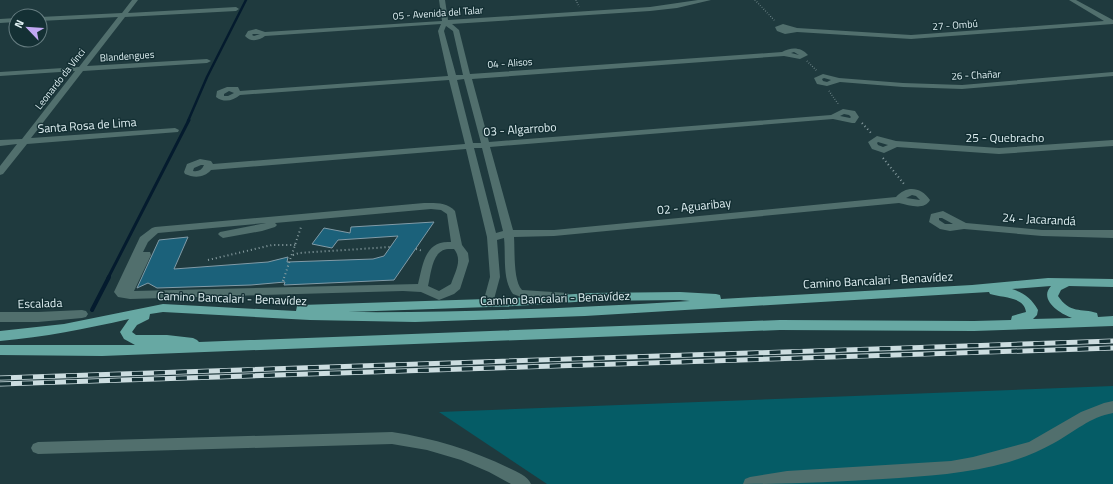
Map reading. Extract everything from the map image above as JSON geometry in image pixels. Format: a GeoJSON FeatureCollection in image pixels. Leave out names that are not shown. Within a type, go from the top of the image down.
{"type":"FeatureCollection","features":[{"type":"Feature","properties":{"kind":"main road"},"geometry":{"type":"LineString","coordinates":[[1070,282],[1059,285],[1052,293],[1052,297],[1063,308],[1077,315],[1113,315]]}},
{"type":"Feature","properties":{"kind":"main road","name":"Camino Bancalari - Benavídez"},"geometry":{"type":"LineString","coordinates":[[0,336],[41,333],[84,325],[150,309],[163,308],[310,316],[408,317],[585,312],[1041,283],[1113,283]]}},
{"type":"Feature","properties":{"kind":"main road"},"geometry":{"type":"LineString","coordinates":[[871,324],[949,320],[1017,319],[1026,318],[1031,315],[1032,310],[1027,301],[1019,296],[1010,293],[972,288]]}},
{"type":"Feature","properties":{"kind":"main road"},"geometry":{"type":"LineString","coordinates":[[240,311],[438,300],[486,303],[590,298],[680,296],[770,300]]}},
{"type":"Feature","properties":{"kind":"main road"},"geometry":{"type":"LineString","coordinates":[[199,309],[148,314],[129,324],[126,332],[128,336],[134,340],[167,340],[231,346]]}},
{"type":"Feature","properties":{"kind":"main road"},"geometry":{"type":"LineString","coordinates":[[0,350],[102,351],[780,325],[871,324],[974,326],[1113,321]]}},
{"type":"Feature","properties":{"kind":"street","name":"Leonardo da Vinci"},"geometry":{"type":"LineString","coordinates":[[0,172],[135,0]]}},
{"type":"Feature","properties":{"kind":"street"},"geometry":{"type":"LineString","coordinates":[[442,0],[445,22],[441,31],[492,237],[486,303]]}},
{"type":"Feature","properties":{"kind":"street","name":"05 - Avenida del Talar"},"geometry":{"type":"LineString","coordinates":[[264,34],[650,9],[708,0]]}},
{"type":"Feature","properties":{"kind":"street"},"geometry":{"type":"LineString","coordinates":[[1072,0],[1112,23]]}},
{"type":"Feature","properties":{"kind":"street"},"geometry":{"type":"LineString","coordinates":[[48,19],[236,9]]}},
{"type":"Feature","properties":{"kind":"street"},"geometry":{"type":"LineString","coordinates":[[445,22],[456,30],[486,144],[509,234],[514,288],[516,291],[525,294],[590,298]]}},
{"type":"Feature","properties":{"kind":"street","name":"27 - Ombú"},"geometry":{"type":"LineString","coordinates":[[780,26],[797,30],[911,37],[1112,23]]}},
{"type":"Feature","properties":{"kind":"street","name":"04 - Alisos"},"geometry":{"type":"LineString","coordinates":[[238,93],[784,54],[794,57],[803,56]]}},
{"type":"Feature","properties":{"kind":"street","name":"Blandengues"},"geometry":{"type":"LineString","coordinates":[[0,74],[207,60]]}},
{"type":"Feature","properties":{"kind":"street","name":"26 - Chañar"},"geometry":{"type":"LineString","coordinates":[[821,80],[828,77],[839,80],[934,87],[962,87],[1113,74]]}},
{"type":"Feature","properties":{"kind":"street"},"geometry":{"type":"LineString","coordinates":[[833,118],[843,111],[854,115]]}},
{"type":"Feature","properties":{"kind":"street","name":"03 - Algarrobo"},"geometry":{"type":"LineString","coordinates":[[209,167],[469,145],[833,118],[852,121],[855,120],[854,115]]}},
{"type":"Feature","properties":{"kind":"street","name":"Santa Rosa de Lima"},"geometry":{"type":"LineString","coordinates":[[0,143],[175,130]]}},
{"type":"Feature","properties":{"kind":"street","name":"25 - Quebracho"},"geometry":{"type":"LineString","coordinates":[[876,143],[999,151],[1113,143]]}},
{"type":"Feature","properties":{"kind":"street"},"geometry":{"type":"LineString","coordinates":[[899,200],[910,191]]}},
{"type":"Feature","properties":{"kind":"street","name":"02 - Aguaribay"},"geometry":{"type":"LineString","coordinates":[[492,237],[509,234],[554,233],[899,200],[914,204],[921,204],[924,202],[925,200],[920,194],[910,191]]}},
{"type":"Feature","properties":{"kind":"street"},"geometry":{"type":"LineString","coordinates":[[437,206],[449,209],[452,213],[457,246],[463,254],[464,261],[456,286],[438,300],[422,288],[126,295],[119,292],[144,240],[155,230],[281,219],[437,206]]}},
{"type":"Feature","properties":{"kind":"street"},"geometry":{"type":"LineString","coordinates":[[223,234],[269,226],[281,219]]}},
{"type":"Feature","properties":{"kind":"street","name":"24 - Jacarandá"},"geometry":{"type":"LineString","coordinates":[[964,226],[1042,233],[1113,234]]}},
{"type":"Feature","properties":{"kind":"street"},"geometry":{"type":"LineString","coordinates":[[509,234],[506,276],[507,285],[515,302]]}},
{"type":"Feature","properties":{"kind":"street"},"geometry":{"type":"LineString","coordinates":[[422,288],[432,252],[438,247],[445,245],[457,246]]}},
{"type":"Feature","properties":{"kind":"street"},"geometry":{"type":"LineString","coordinates":[[126,295],[146,255]]}},
{"type":"Feature","properties":{"kind":"street","name":"Escalada"},"geometry":{"type":"LineString","coordinates":[[0,317],[38,317],[82,314]]}},
{"type":"Feature","properties":{"kind":"street"},"geometry":{"type":"LineString","coordinates":[[750,484],[787,478],[951,468],[970,465],[1037,446],[1096,412],[1113,407]]}},
{"type":"Feature","properties":{"kind":"street"},"geometry":{"type":"LineString","coordinates":[[38,448],[392,438],[437,447],[462,455],[498,470],[524,484]]}},
{"type":"Feature","properties":{"kind":"path"},"geometry":{"type":"LineString","coordinates":[[755,0],[780,26]]}},
{"type":"Feature","properties":{"kind":"path"},"geometry":{"type":"LineString","coordinates":[[803,56],[820,73],[821,80],[843,111]]}},
{"type":"Feature","properties":{"kind":"path"},"geometry":{"type":"LineString","coordinates":[[854,115],[910,191]]}},
{"type":"Feature","properties":{"kind":"path"},"geometry":{"type":"LineString","coordinates":[[279,291],[293,255],[304,216]]}},
{"type":"Feature","properties":{"kind":"path"},"geometry":{"type":"LineString","coordinates":[[208,260],[272,245],[296,245]]}},
{"type":"Feature","properties":{"kind":"path"},"geometry":{"type":"LineString","coordinates":[[293,255],[299,253],[390,247]]}},
{"type":"Feature","properties":{"kind":"shaded area"},"geometry":{"type":"Polygon","coordinates":[[[1113,386],[1113,484],[547,484],[439,412],[1113,386]]]}},
{"type":"Feature","properties":{"kind":"building"},"geometry":{"type":"Polygon","coordinates":[[[434,222],[394,280],[284,285],[285,282],[251,285],[157,288],[148,283],[137,288],[159,240],[188,237],[174,269],[268,262],[288,257],[287,262],[373,259],[384,256],[398,236],[338,240],[332,248],[312,244],[324,228],[350,233],[351,227],[434,222]]]}},
{"type":"Feature","properties":{"kind":"waterway"},"geometry":{"type":"LineString","coordinates":[[188,121],[207,77],[246,0]]}},
{"type":"Feature","properties":{"kind":"waterway"},"geometry":{"type":"LineString","coordinates":[[108,278],[189,120]]}},
{"type":"Feature","properties":{"kind":"waterway"},"geometry":{"type":"LineString","coordinates":[[92,310],[109,277]]}},
{"type":"Feature","properties":{"kind":"railway"},"geometry":{"type":"LineString","coordinates":[[0,378],[1113,341]]}},
{"type":"Feature","properties":{"kind":"railway"},"geometry":{"type":"LineString","coordinates":[[0,384],[1113,348]]}}]}
